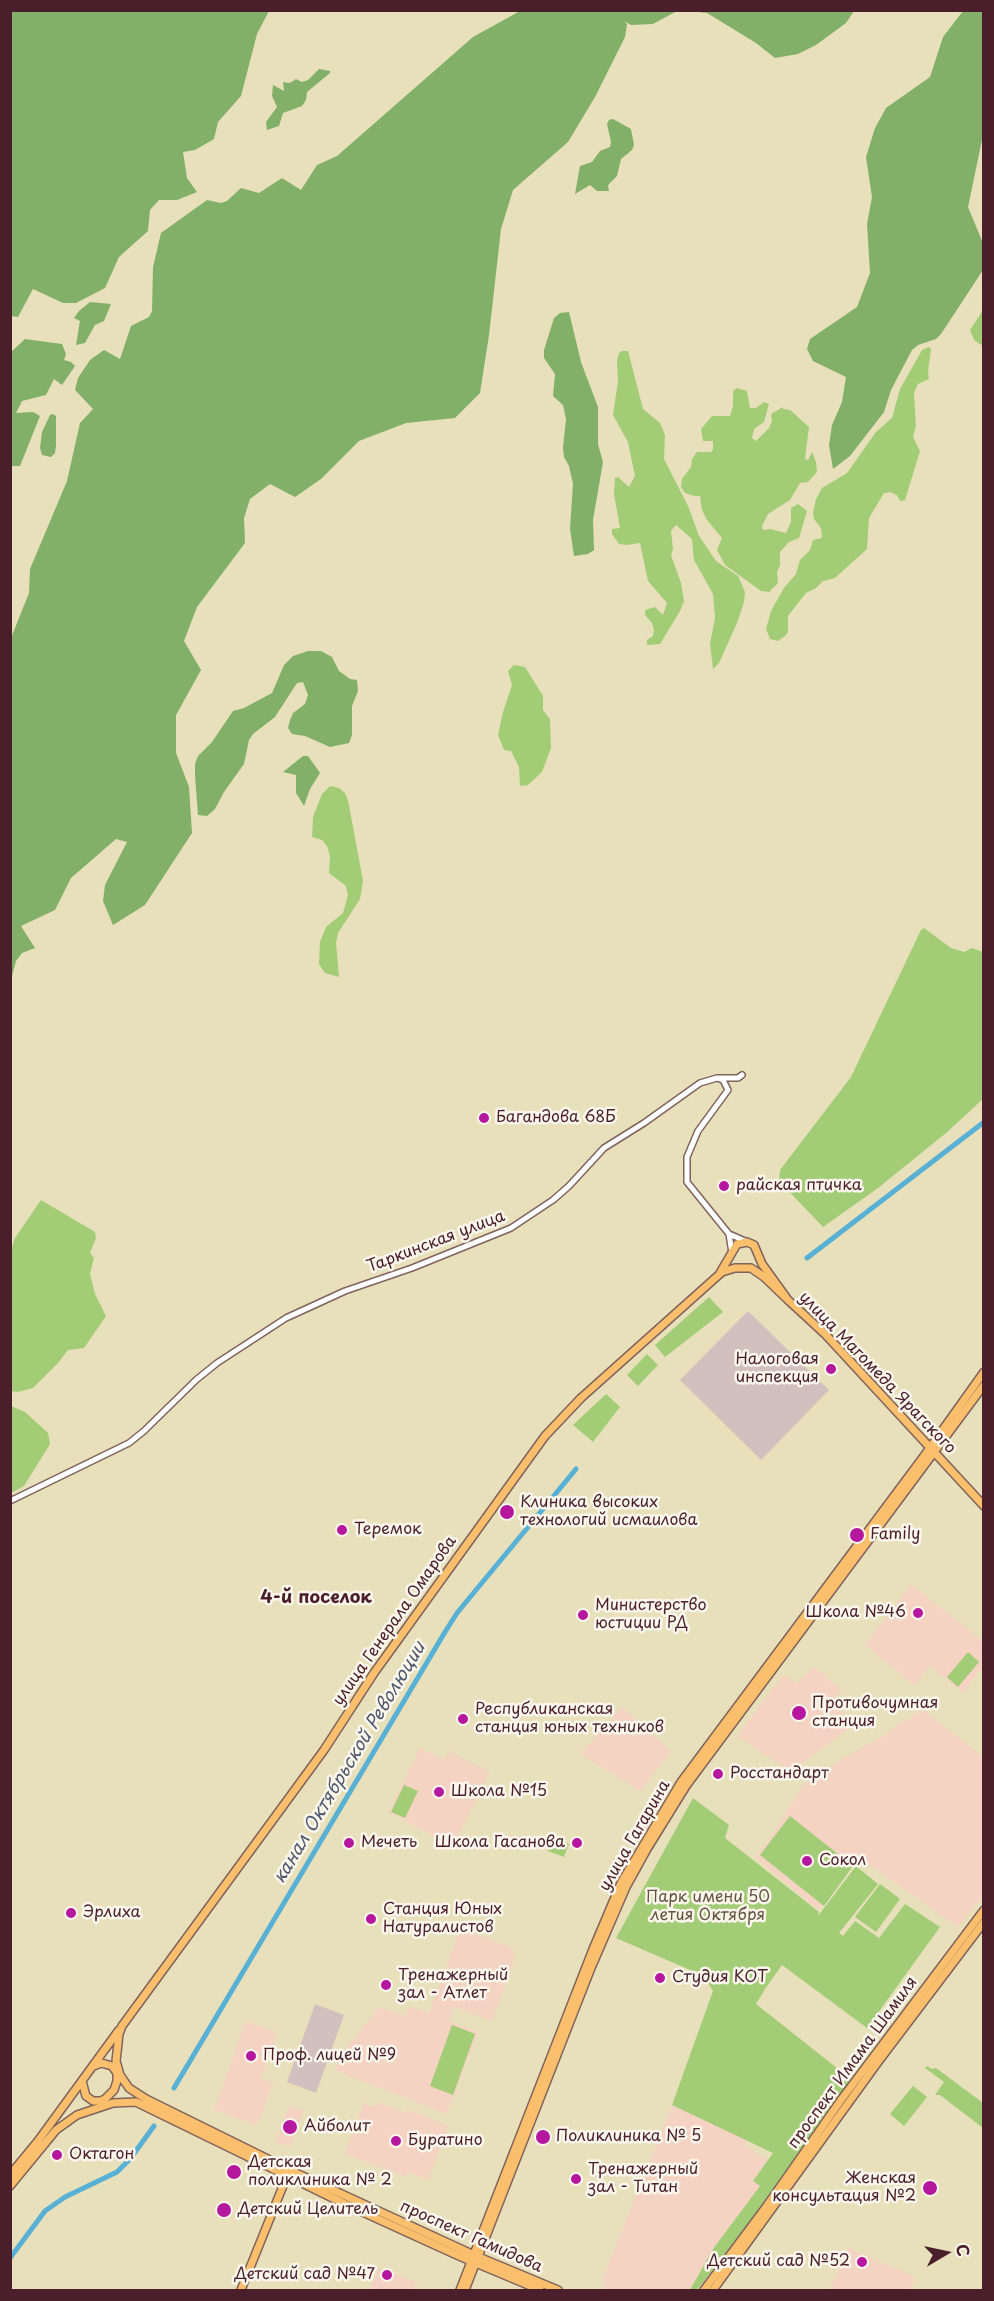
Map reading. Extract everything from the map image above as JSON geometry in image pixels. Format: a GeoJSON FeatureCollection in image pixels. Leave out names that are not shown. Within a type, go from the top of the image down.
{"type":"FeatureCollection","features":[{"type":"Feature","properties":{"kind":"main road"},"geometry":{"type":"LineString","coordinates":[[743,1267],[754,1263],[758,1254],[754,1245],[747,1242],[737,1244],[732,1254],[736,1263],[743,1267],[751,1268],[764,1277],[788,1300]]}},
{"type":"Feature","properties":{"kind":"main road","name":"улица Генерала Омарова"},"geometry":{"type":"LineString","coordinates":[[116,2035],[247,1856],[424,1601],[544,1436],[580,1398],[722,1271],[732,1254]]}},
{"type":"Feature","properties":{"kind":"main road","name":"улица Магомеда Ярагского"},"geometry":{"type":"LineString","coordinates":[[758,1254],[762,1264],[788,1300],[826,1335],[984,1506]]}},
{"type":"Feature","properties":{"kind":"main road","name":"улица Генерала Омарова"},"geometry":{"type":"LineString","coordinates":[[116,2035],[324,1750],[374,1673],[544,1436],[581,1398],[722,1272],[743,1267]]}},
{"type":"Feature","properties":{"kind":"main road"},"geometry":{"type":"LineString","coordinates":[[932,1451],[962,1401],[984,1372]]}},
{"type":"Feature","properties":{"kind":"main road"},"geometry":{"type":"LineString","coordinates":[[932,1451],[984,1385]]}},
{"type":"Feature","properties":{"kind":"main road","name":"улица Гагарина"},"geometry":{"type":"LineString","coordinates":[[465,2290],[510,2162],[621,1883],[681,1782],[932,1451]]}},
{"type":"Feature","properties":{"kind":"main road","name":"улица Гагарина"},"geometry":{"type":"LineString","coordinates":[[460,2290],[476,2259],[591,1968],[626,1887],[642,1858],[692,1778],[932,1451]]}},
{"type":"Feature","properties":{"kind":"main road","name":"проспект Имама Шамиля"},"geometry":{"type":"LineString","coordinates":[[713,2290],[968,1938],[984,1910]]}},
{"type":"Feature","properties":{"kind":"main road","name":"проспект Имама Шамиля"},"geometry":{"type":"LineString","coordinates":[[704,2290],[841,2100],[968,1938],[984,1922]]}},
{"type":"Feature","properties":{"kind":"main road"},"geometry":{"type":"LineString","coordinates":[[10,2186],[41,2142],[57,2114],[116,2035]]}},
{"type":"Feature","properties":{"kind":"main road"},"geometry":{"type":"LineString","coordinates":[[41,2142],[78,2115],[100,2103],[114,2090],[118,2075],[116,2035]]}},
{"type":"Feature","properties":{"kind":"main road"},"geometry":{"type":"LineString","coordinates":[[91,2067],[101,2063],[112,2067],[118,2075]]}},
{"type":"Feature","properties":{"kind":"main road","name":"проспект Гамидова"},"geometry":{"type":"LineString","coordinates":[[118,2075],[129,2088],[152,2102],[540,2290]]}},
{"type":"Feature","properties":{"kind":"main road"},"geometry":{"type":"LineString","coordinates":[[82,2081],[84,2092],[100,2103]]}},
{"type":"Feature","properties":{"kind":"main road","name":"проспект Гамидова"},"geometry":{"type":"LineString","coordinates":[[100,2103],[130,2101],[140,2103],[286,2176],[476,2259],[558,2290]]}},
{"type":"Feature","properties":{"kind":"main road"},"geometry":{"type":"LineString","coordinates":[[10,2175],[33,2153]]}},
{"type":"Feature","properties":{"kind":"main road"},"geometry":{"type":"LineString","coordinates":[[241,2290],[286,2176]]}},
{"type":"Feature","properties":{"kind":"street","name":"Таркинская улица"},"geometry":{"type":"LineString","coordinates":[[10,1501],[120,1447],[144,1431],[216,1363],[286,1318],[345,1291],[412,1268],[511,1228],[553,1200],[604,1148],[700,1083],[717,1078],[738,1078],[742,1075]]}},
{"type":"Feature","properties":{"kind":"street"},"geometry":{"type":"LineString","coordinates":[[717,1078],[723,1080],[728,1090],[698,1131],[687,1157],[687,1182],[729,1234],[747,1242]]}},
{"type":"Feature","properties":{"kind":"street"},"geometry":{"type":"LineString","coordinates":[[729,1234],[732,1254]]}},
{"type":"Feature","properties":{"kind":"shaded area"},"geometry":{"type":"Polygon","coordinates":[[[748,1311],[829,1390],[761,1460],[680,1380],[748,1311]]]}},
{"type":"Feature","properties":{"kind":"shaded area","name":"Школа №46"},"geometry":{"type":"Polygon","coordinates":[[[911,1584],[983,1641],[983,1666],[963,1693],[930,1666],[914,1685],[865,1645],[911,1584]]]}},
{"type":"Feature","properties":{"kind":"shaded area","name":"Противочумная станция"},"geometry":{"type":"Polygon","coordinates":[[[815,1667],[841,1690],[833,1701],[855,1724],[797,1767],[785,1768],[737,1736],[783,1675],[796,1683],[815,1667]]]}},
{"type":"Feature","properties":{"kind":"shaded area"},"geometry":{"type":"Polygon","coordinates":[[[622,1706],[671,1752],[640,1791],[581,1754],[622,1706]]]}},
{"type":"Feature","properties":{"kind":"shaded area"},"geometry":{"type":"Polygon","coordinates":[[[922,1709],[983,1757],[983,1895],[958,1927],[860,1858],[818,1910],[755,1857],[770,1839],[802,1786],[844,1758],[888,1733],[898,1724],[909,1720],[914,1714],[917,1715],[922,1709]]]}},
{"type":"Feature","properties":{"kind":"shaded area","name":"Школа №15"},"geometry":{"type":"Polygon","coordinates":[[[420,1748],[445,1760],[449,1751],[490,1772],[453,1846],[388,1812],[420,1748]]]}},
{"type":"Feature","properties":{"kind":"shaded area"},"geometry":{"type":"Polygon","coordinates":[[[460,1928],[511,1947],[515,1958],[492,2021],[454,2007],[449,2021],[478,2032],[447,2114],[334,2070],[343,2052],[379,2007],[405,2016],[409,2006],[429,2013],[460,1928]]]}},
{"type":"Feature","properties":{"kind":"shaded area"},"geometry":{"type":"Polygon","coordinates":[[[315,2004],[344,2015],[316,2093],[287,2082],[315,2004]]]}},
{"type":"Feature","properties":{"kind":"shaded area","name":"Проф. лицей №9"},"geometry":{"type":"Polygon","coordinates":[[[246,2021],[277,2033],[261,2078],[273,2083],[257,2126],[214,2110],[246,2021]]]}},
{"type":"Feature","properties":{"kind":"shaded area","name":"Буратино"},"geometry":{"type":"Polygon","coordinates":[[[377,2102],[405,2113],[407,2109],[448,2126],[428,2180],[408,2172],[406,2177],[345,2154],[364,2103],[375,2107],[377,2102]]]}},
{"type":"Feature","properties":{"kind":"shaded area"},"geometry":{"type":"Polygon","coordinates":[[[672,2105],[748,2139],[745,2146],[768,2160],[753,2181],[761,2185],[713,2249],[690,2290],[602,2290],[605,2282],[602,2280],[672,2105]]]}},
{"type":"Feature","properties":{"kind":"shaded area","name":"Айболит"},"geometry":{"type":"Polygon","coordinates":[[[289,2106],[304,2111],[290,2147],[275,2142],[289,2106]]]}},
{"type":"Feature","properties":{"kind":"shaded area","name":"Детский сад №52"},"geometry":{"type":"Polygon","coordinates":[[[848,2248],[916,2277],[910,2290],[830,2290],[848,2248]]]}},
{"type":"Feature","properties":{"kind":"shaded area","name":"Детский сад №47"},"geometry":{"type":"Polygon","coordinates":[[[378,2268],[417,2282],[413,2290],[370,2290],[378,2268]]]}},
{"type":"Feature","properties":{"kind":"green space"},"geometry":{"type":"Polygon","coordinates":[[[10,11],[269,11],[257,34],[241,96],[218,122],[214,139],[195,150],[183,152],[187,178],[197,192],[177,200],[159,200],[150,210],[148,231],[119,257],[105,288],[76,303],[63,303],[33,289],[18,317],[10,316],[10,11]]]}},
{"type":"Feature","properties":{"kind":"green space"},"geometry":{"type":"Polygon","coordinates":[[[520,11],[677,11],[653,24],[631,25],[624,21],[627,24],[625,37],[595,97],[568,142],[513,190],[501,229],[480,393],[455,418],[406,423],[359,441],[321,479],[295,497],[270,484],[250,499],[244,518],[245,543],[197,607],[184,641],[201,670],[176,715],[176,753],[189,787],[192,833],[145,905],[113,925],[103,901],[105,885],[127,842],[116,839],[71,878],[55,910],[21,926],[35,948],[22,953],[16,961],[11,980],[11,638],[29,593],[30,569],[67,481],[80,423],[93,409],[75,390],[78,378],[90,360],[104,350],[120,359],[131,326],[149,317],[152,311],[153,267],[161,233],[207,200],[221,203],[227,201],[241,188],[259,193],[282,178],[301,190],[317,165],[337,156],[473,37],[520,11]]]}},
{"type":"Feature","properties":{"kind":"green space"},"geometry":{"type":"Polygon","coordinates":[[[689,11],[854,11],[846,23],[816,45],[798,54],[775,58],[756,43],[707,13],[689,11]]]}},
{"type":"Feature","properties":{"kind":"green space"},"geometry":{"type":"Polygon","coordinates":[[[963,11],[983,11],[983,135],[968,207],[983,243],[983,270],[941,334],[936,339],[918,345],[912,350],[891,390],[884,412],[850,456],[833,469],[829,445],[832,425],[842,402],[846,377],[813,361],[807,349],[810,339],[857,307],[870,273],[867,224],[872,197],[866,157],[875,128],[886,108],[930,77],[943,37],[963,11]]]}},
{"type":"Feature","properties":{"kind":"green space"},"geometry":{"type":"Polygon","coordinates":[[[319,69],[330,71],[330,73],[307,92],[302,106],[283,113],[279,126],[267,130],[266,122],[277,107],[272,96],[273,85],[284,91],[283,82],[290,83],[296,79],[302,82],[308,80],[319,69]]]}},
{"type":"Feature","properties":{"kind":"green space"},"geometry":{"type":"Polygon","coordinates":[[[613,119],[631,129],[634,145],[632,150],[621,159],[617,176],[608,185],[609,191],[597,191],[590,185],[575,194],[580,166],[592,162],[600,151],[610,147],[607,124],[613,119]]]}},
{"type":"Feature","properties":{"kind":"green space"},"geometry":{"type":"Polygon","coordinates":[[[90,302],[111,304],[104,321],[95,325],[85,343],[76,345],[80,321],[74,318],[90,302]]]}},
{"type":"Feature","properties":{"kind":"green space"},"geometry":{"type":"Polygon","coordinates":[[[983,310],[983,346],[974,340],[970,330],[983,310]]]}},
{"type":"Feature","properties":{"kind":"green space"},"geometry":{"type":"Polygon","coordinates":[[[569,312],[581,362],[598,407],[598,444],[603,462],[593,520],[594,550],[588,554],[574,556],[570,529],[573,484],[563,448],[566,419],[563,405],[553,396],[555,374],[544,358],[544,350],[554,318],[560,313],[569,312]]]}},
{"type":"Feature","properties":{"kind":"green space"},"geometry":{"type":"Polygon","coordinates":[[[25,339],[62,344],[66,354],[64,360],[75,366],[62,385],[54,379],[46,395],[22,401],[16,413],[33,412],[40,416],[20,466],[11,466],[11,352],[25,339]]]}},
{"type":"Feature","properties":{"kind":"green space"},"geometry":{"type":"Polygon","coordinates":[[[929,347],[931,349],[929,379],[918,384],[914,393],[916,426],[913,437],[920,451],[905,500],[900,501],[897,495],[890,492],[884,493],[869,518],[867,549],[835,578],[823,581],[806,593],[788,616],[788,632],[785,636],[778,641],[770,639],[766,629],[771,611],[784,588],[796,574],[800,560],[810,550],[813,540],[822,538],[821,528],[814,519],[813,513],[816,499],[822,488],[847,473],[876,432],[892,418],[900,389],[922,350],[929,347]]]}},
{"type":"Feature","properties":{"kind":"green space"},"geometry":{"type":"Polygon","coordinates":[[[622,351],[628,351],[643,409],[660,423],[665,435],[664,459],[688,506],[699,536],[716,561],[738,576],[745,592],[737,623],[719,663],[713,669],[710,644],[715,618],[713,594],[694,560],[692,539],[676,525],[671,531],[673,549],[671,555],[681,583],[684,601],[660,644],[647,645],[647,640],[653,636],[654,630],[652,623],[645,615],[645,610],[655,607],[663,615],[667,603],[648,581],[640,543],[619,544],[612,534],[612,529],[620,528],[614,494],[615,478],[618,477],[629,487],[635,476],[628,442],[613,415],[618,381],[617,360],[622,351]]]}},
{"type":"Feature","properties":{"kind":"green space"},"geometry":{"type":"Polygon","coordinates":[[[737,388],[747,391],[750,408],[756,408],[764,402],[769,404],[764,422],[754,429],[752,438],[756,441],[769,428],[772,421],[771,414],[783,407],[783,409],[790,410],[809,427],[805,459],[808,460],[812,452],[816,462],[817,472],[808,482],[800,483],[790,500],[768,514],[762,526],[763,530],[770,529],[786,533],[791,522],[791,508],[798,504],[807,511],[799,538],[789,542],[780,552],[778,583],[769,592],[761,591],[725,565],[717,550],[722,538],[707,520],[702,510],[700,496],[685,493],[681,487],[682,479],[691,467],[692,459],[697,452],[711,452],[713,449],[713,441],[703,441],[701,429],[712,416],[730,416],[733,391],[737,388]]]}},
{"type":"Feature","properties":{"kind":"green space"},"geometry":{"type":"Polygon","coordinates":[[[50,415],[56,416],[56,446],[55,453],[51,457],[42,455],[40,448],[42,432],[50,415]]]}},
{"type":"Feature","properties":{"kind":"green space"},"geometry":{"type":"Polygon","coordinates":[[[308,651],[321,651],[332,657],[339,671],[350,679],[357,680],[358,691],[352,706],[352,735],[349,743],[330,747],[305,736],[292,734],[288,728],[290,720],[293,713],[305,704],[308,695],[303,682],[297,683],[275,717],[253,734],[249,740],[244,764],[215,809],[207,816],[198,815],[195,764],[198,756],[212,742],[233,711],[244,708],[272,693],[284,665],[293,656],[308,651]]]}},
{"type":"Feature","properties":{"kind":"green space"},"geometry":{"type":"Polygon","coordinates":[[[514,665],[525,667],[543,696],[543,710],[550,719],[551,748],[542,772],[528,785],[520,786],[519,767],[511,751],[504,750],[498,735],[512,685],[508,671],[514,665]]]}},
{"type":"Feature","properties":{"kind":"green space"},"geometry":{"type":"Polygon","coordinates":[[[303,756],[308,756],[320,773],[310,789],[304,806],[296,793],[296,775],[283,772],[303,756]]]}},
{"type":"Feature","properties":{"kind":"green space"},"geometry":{"type":"Polygon","coordinates":[[[330,786],[339,788],[348,800],[363,881],[360,899],[338,933],[336,943],[339,977],[325,973],[319,964],[320,942],[326,927],[343,913],[348,895],[346,886],[329,873],[330,856],[327,846],[322,840],[312,837],[313,817],[322,794],[330,786]]]}},
{"type":"Feature","properties":{"kind":"green space"},"geometry":{"type":"Polygon","coordinates":[[[924,928],[951,948],[964,952],[972,948],[983,952],[983,1099],[946,1133],[878,1188],[823,1227],[779,1181],[780,1170],[851,1077],[921,930],[924,928]]]}},
{"type":"Feature","properties":{"kind":"green space"},"geometry":{"type":"Polygon","coordinates":[[[41,1200],[95,1232],[96,1238],[90,1253],[94,1258],[90,1274],[95,1294],[106,1316],[84,1348],[68,1350],[33,1388],[18,1392],[11,1391],[11,1251],[15,1238],[41,1200]]]}},
{"type":"Feature","properties":{"kind":"green space"},"geometry":{"type":"Polygon","coordinates":[[[709,1297],[723,1312],[665,1357],[655,1345],[709,1297]]]}},
{"type":"Feature","properties":{"kind":"green space"},"geometry":{"type":"Polygon","coordinates":[[[647,1354],[658,1365],[638,1386],[627,1375],[647,1354]]]}},
{"type":"Feature","properties":{"kind":"green space"},"geometry":{"type":"Polygon","coordinates":[[[606,1394],[620,1407],[593,1442],[573,1425],[606,1394]]]}},
{"type":"Feature","properties":{"kind":"green space"},"geometry":{"type":"Polygon","coordinates":[[[11,1406],[25,1412],[48,1433],[50,1444],[24,1486],[11,1493],[11,1406]]]}},
{"type":"Feature","properties":{"kind":"green space"},"geometry":{"type":"Polygon","coordinates":[[[968,1652],[979,1662],[958,1687],[947,1677],[968,1652]]]}},
{"type":"Feature","properties":{"kind":"green space"},"geometry":{"type":"Polygon","coordinates":[[[404,1785],[418,1791],[405,1818],[391,1812],[404,1785]]]}},
{"type":"Feature","properties":{"kind":"green space","name":"Парк имени 50 летия Октября"},"geometry":{"type":"Polygon","coordinates":[[[693,1798],[729,1825],[725,1838],[819,1912],[818,1916],[856,1866],[878,1884],[839,1933],[843,1936],[855,1921],[879,1938],[905,1904],[940,1927],[867,2028],[782,1965],[765,1989],[756,2004],[852,2080],[771,2194],[697,2290],[690,2290],[713,2249],[760,2186],[753,2181],[773,2153],[672,2105],[713,1991],[704,1976],[616,1938],[693,1798]]]}},
{"type":"Feature","properties":{"kind":"green space","name":"Сокол"},"geometry":{"type":"Polygon","coordinates":[[[790,1816],[853,1866],[824,1906],[760,1855],[790,1816]]]}},
{"type":"Feature","properties":{"kind":"green space"},"geometry":{"type":"Polygon","coordinates":[[[553,1838],[569,1844],[564,1857],[548,1851],[553,1838]]]}},
{"type":"Feature","properties":{"kind":"green space"},"geometry":{"type":"Polygon","coordinates":[[[880,1884],[900,1899],[876,1932],[855,1917],[880,1884]]]}},
{"type":"Feature","properties":{"kind":"green space"},"geometry":{"type":"Polygon","coordinates":[[[452,2025],[475,2034],[453,2095],[430,2086],[452,2025]]]}},
{"type":"Feature","properties":{"kind":"green space"},"geometry":{"type":"Polygon","coordinates":[[[927,2066],[932,2069],[936,2068],[983,2103],[983,2128],[940,2095],[935,2095],[944,2082],[925,2068],[927,2066]]]}},
{"type":"Feature","properties":{"kind":"green space"},"geometry":{"type":"Polygon","coordinates":[[[913,2086],[927,2097],[904,2126],[890,2114],[913,2086]]]}},
{"type":"Feature","properties":{"kind":"waterway","name":"канал Октябрьской Революции"},"geometry":{"type":"LineString","coordinates":[[807,1258],[984,1122]]}},
{"type":"Feature","properties":{"kind":"waterway","name":"канал Октябрьской Революции"},"geometry":{"type":"LineString","coordinates":[[174,2088],[457,1613],[576,1469]]}},
{"type":"Feature","properties":{"kind":"waterway","name":"канал Октябрьской Революции"},"geometry":{"type":"LineString","coordinates":[[10,2258],[45,2211],[65,2197],[117,2172],[130,2159],[154,2126]]}},
{"type":"Feature","properties":{"kind":"place","name":"Багандова 68Б"},"geometry":{"type":"Point","coordinates":[484,1118]}},
{"type":"Feature","properties":{"kind":"place","name":"райская птичка"},"geometry":{"type":"Point","coordinates":[724,1186]}},
{"type":"Feature","properties":{"kind":"place","name":"Налоговая инспекция"},"geometry":{"type":"Point","coordinates":[831,1369]}},
{"type":"Feature","properties":{"kind":"place","name":"Клиника высоких технологий исмаилова"},"geometry":{"type":"Point","coordinates":[507,1512]}},
{"type":"Feature","properties":{"kind":"place","name":"Теремок"},"geometry":{"type":"Point","coordinates":[342,1530]}},
{"type":"Feature","properties":{"kind":"place","name":"Family"},"geometry":{"type":"Point","coordinates":[857,1535]}},
{"type":"Feature","properties":{"kind":"place","name":"Школа №46"},"geometry":{"type":"Point","coordinates":[918,1613]}},
{"type":"Feature","properties":{"kind":"place","name":"Министерство юстиции РД"},"geometry":{"type":"Point","coordinates":[583,1615]}},
{"type":"Feature","properties":{"kind":"place","name":"Противочумная станция"},"geometry":{"type":"Point","coordinates":[799,1713]}},
{"type":"Feature","properties":{"kind":"place","name":"Республиканская станция юных техников"},"geometry":{"type":"Point","coordinates":[463,1719]}},
{"type":"Feature","properties":{"kind":"place","name":"Росстандарт"},"geometry":{"type":"Point","coordinates":[718,1774]}},
{"type":"Feature","properties":{"kind":"place","name":"Школа №15"},"geometry":{"type":"Point","coordinates":[439,1792]}},
{"type":"Feature","properties":{"kind":"place","name":"Мечеть"},"geometry":{"type":"Point","coordinates":[349,1843]}},
{"type":"Feature","properties":{"kind":"place","name":"Школа Гасанова"},"geometry":{"type":"Point","coordinates":[577,1843]}},
{"type":"Feature","properties":{"kind":"place","name":"Сокол"},"geometry":{"type":"Point","coordinates":[807,1861]}},
{"type":"Feature","properties":{"kind":"place","name":"Эрлиха"},"geometry":{"type":"Point","coordinates":[71,1913]}},
{"type":"Feature","properties":{"kind":"place","name":"Станция Юных Натуралистов"},"geometry":{"type":"Point","coordinates":[371,1919]}},
{"type":"Feature","properties":{"kind":"place","name":"Студия КОТ"},"geometry":{"type":"Point","coordinates":[660,1978]}},
{"type":"Feature","properties":{"kind":"place","name":"Тренажерный зал - Атлет"},"geometry":{"type":"Point","coordinates":[386,1985]}},
{"type":"Feature","properties":{"kind":"place","name":"Проф. лицей №9"},"geometry":{"type":"Point","coordinates":[251,2056]}},
{"type":"Feature","properties":{"kind":"place","name":"Айболит"},"geometry":{"type":"Point","coordinates":[290,2127]}},
{"type":"Feature","properties":{"kind":"place","name":"Поликлиника № 5"},"geometry":{"type":"Point","coordinates":[543,2137]}},
{"type":"Feature","properties":{"kind":"place","name":"Буратино"},"geometry":{"type":"Point","coordinates":[396,2141]}},
{"type":"Feature","properties":{"kind":"place","name":"Октагон"},"geometry":{"type":"Point","coordinates":[57,2155]}},
{"type":"Feature","properties":{"kind":"place","name":"Детская поликлиника № 2"},"geometry":{"type":"Point","coordinates":[234,2172]}},
{"type":"Feature","properties":{"kind":"place","name":"Тренажерный зал - Титан"},"geometry":{"type":"Point","coordinates":[576,2179]}},
{"type":"Feature","properties":{"kind":"place","name":"Женская консультация №2"},"geometry":{"type":"Point","coordinates":[930,2188]}},
{"type":"Feature","properties":{"kind":"place","name":"Детский Целитель"},"geometry":{"type":"Point","coordinates":[224,2210]}},
{"type":"Feature","properties":{"kind":"place","name":"Детский сад №52"},"geometry":{"type":"Point","coordinates":[862,2262]}},
{"type":"Feature","properties":{"kind":"place","name":"Детский сад №47"},"geometry":{"type":"Point","coordinates":[387,2275]}},
{"type":"Feature","properties":{"kind":"district","name":"4-й поселок"},"geometry":{"type":"Point","coordinates":[316,1598]}}]}
